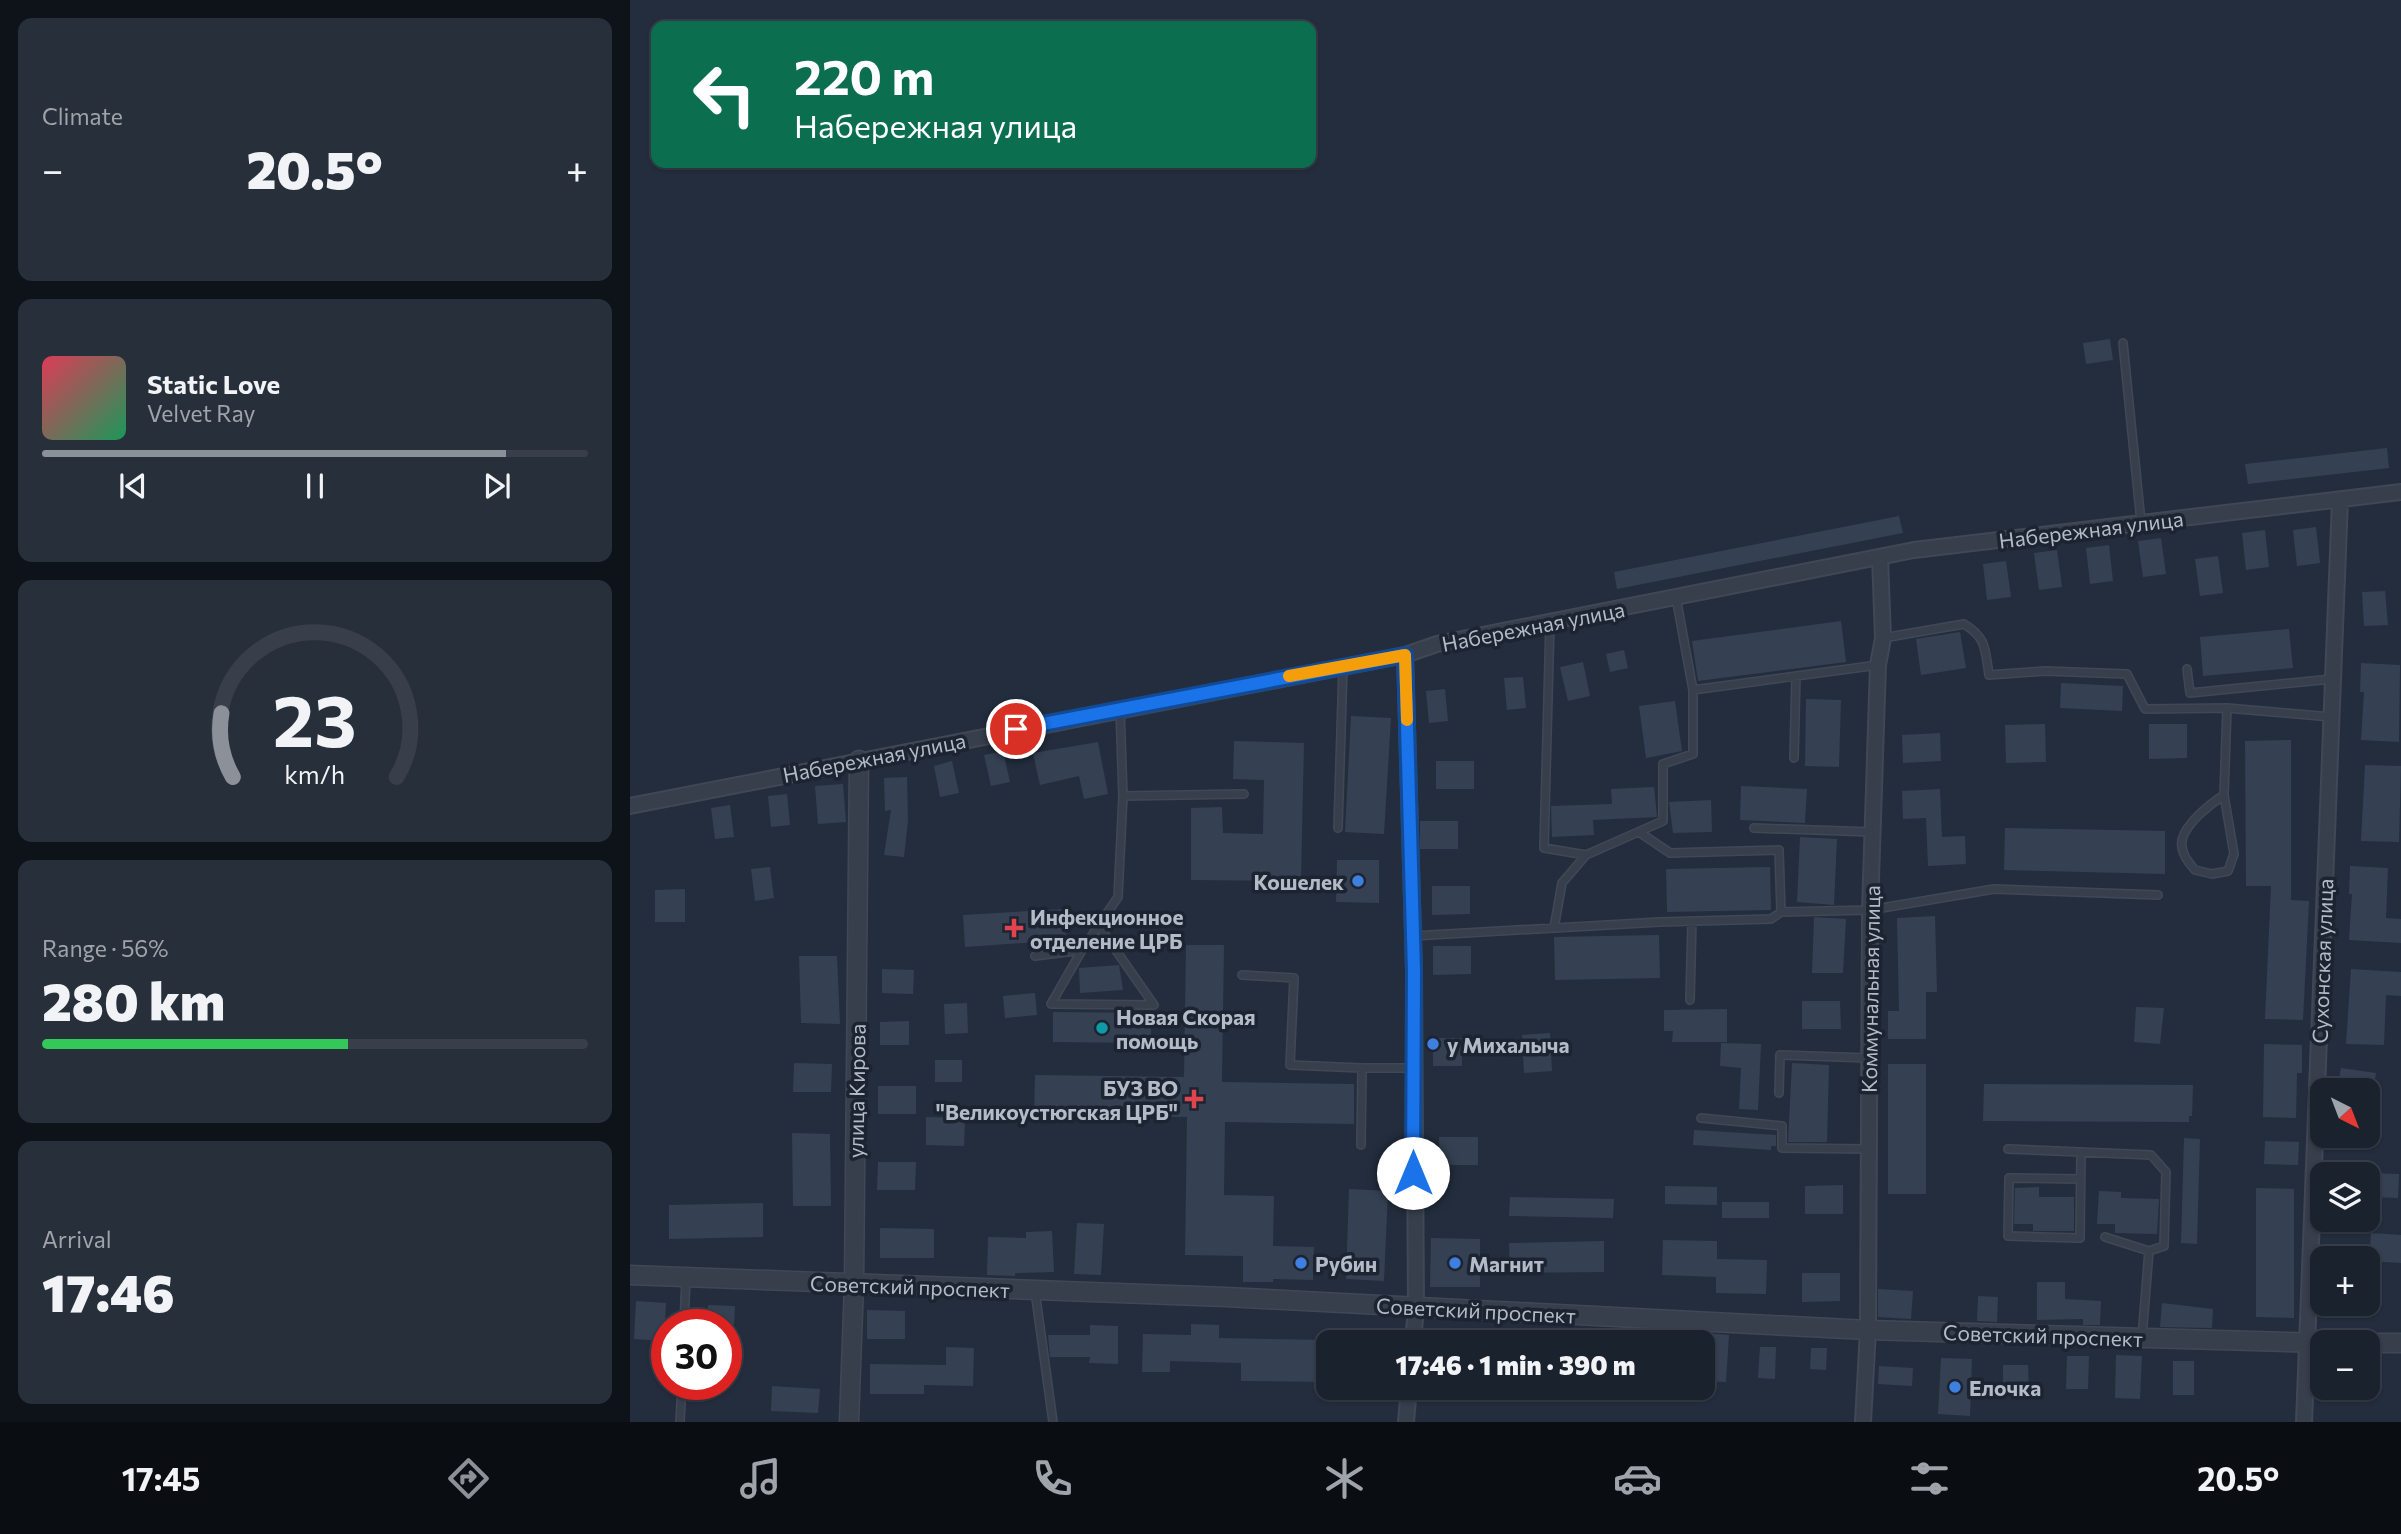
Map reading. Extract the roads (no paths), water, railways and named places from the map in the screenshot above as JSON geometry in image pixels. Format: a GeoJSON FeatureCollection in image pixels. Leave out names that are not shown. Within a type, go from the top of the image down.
{"type":"FeatureCollection","features":[{"type":"Feature","properties":{"kind":"street","name":"Набережная улица"},"geometry":{"type":"LineString","coordinates":[[630,806],[1120,708],[1405,655],[1437,644],[1880,556],[2401,492]]}},
{"type":"Feature","properties":{"kind":"street","name":"Сухонская улица"},"geometry":{"type":"LineString","coordinates":[[2315,1330],[2332,679],[2340,500]]}},
{"type":"Feature","properties":{"kind":"street","name":"Коммунальная улица"},"geometry":{"type":"LineString","coordinates":[[1863,1422],[1868,1330],[1870,910],[1878,664],[1883,638],[1880,556]]}},
{"type":"Feature","properties":{"kind":"street"},"geometry":{"type":"LineString","coordinates":[[1405,655],[1413,936],[1414,1330]]}},
{"type":"Feature","properties":{"kind":"street","name":"улица Кирова"},"geometry":{"type":"LineString","coordinates":[[849,1422],[854,1284],[859,760]]}},
{"type":"Feature","properties":{"kind":"street","name":"Советский проспект"},"geometry":{"type":"LineString","coordinates":[[630,1275],[1226,1297],[1868,1330],[2310,1343]]}},
{"type":"Feature","properties":{"kind":"street"},"geometry":{"type":"LineString","coordinates":[[2380,1343],[2401,1343]]}},
{"type":"Feature","properties":{"kind":"street","name":"Сухонская улица"},"geometry":{"type":"LineString","coordinates":[[2304,1422],[2310,1379]]}},
{"type":"Feature","properties":{"kind":"street"},"geometry":{"type":"LineString","coordinates":[[1406,1422],[1408,1400]]}},
{"type":"Feature","properties":{"kind":"lane"},"geometry":{"type":"LineString","coordinates":[[2123,343],[2141,522]]}},
{"type":"Feature","properties":{"kind":"lane"},"geometry":{"type":"LineString","coordinates":[[1554,928],[1562,883],[1586,855],[1663,821],[1663,764],[1693,754],[1693,690],[1676,597]]}},
{"type":"Feature","properties":{"kind":"lane"},"geometry":{"type":"LineString","coordinates":[[1550,623],[1544,848],[1586,855]]}},
{"type":"Feature","properties":{"kind":"lane"},"geometry":{"type":"LineString","coordinates":[[1883,638],[1964,624],[1978,633],[1984,644],[1989,675],[2045,671],[2127,674],[2145,709],[2227,708],[2331,717]]}},
{"type":"Feature","properties":{"kind":"lane"},"geometry":{"type":"LineString","coordinates":[[1693,690],[1878,664]]}},
{"type":"Feature","properties":{"kind":"lane"},"geometry":{"type":"LineString","coordinates":[[1338,828],[1343,666]]}},
{"type":"Feature","properties":{"kind":"lane"},"geometry":{"type":"LineString","coordinates":[[2188,669],[2190,693],[2332,679]]}},
{"type":"Feature","properties":{"kind":"lane"},"geometry":{"type":"LineString","coordinates":[[1794,758],[1796,676]]}},
{"type":"Feature","properties":{"kind":"lane"},"geometry":{"type":"LineString","coordinates":[[1098,926],[1154,1005],[1051,1004],[1082,950],[1098,926],[1118,897],[1123,796],[1120,708]]}},
{"type":"Feature","properties":{"kind":"lane"},"geometry":{"type":"LineString","coordinates":[[2224,795],[2204,808],[2182,839],[2184,855],[2195,870],[2212,874],[2228,871],[2234,854],[2224,795],[2227,708]]}},
{"type":"Feature","properties":{"kind":"lane"},"geometry":{"type":"LineString","coordinates":[[1123,796],[1244,794]]}},
{"type":"Feature","properties":{"kind":"lane"},"geometry":{"type":"LineString","coordinates":[[1754,828],[1873,832]]}},
{"type":"Feature","properties":{"kind":"lane"},"geometry":{"type":"LineString","coordinates":[[1639,832],[1670,853],[1779,850],[1781,912]]}},
{"type":"Feature","properties":{"kind":"lane"},"geometry":{"type":"LineString","coordinates":[[1413,936],[1771,919],[1781,912],[1870,910],[1994,889],[2158,895]]}},
{"type":"Feature","properties":{"kind":"lane"},"geometry":{"type":"LineString","coordinates":[[1690,1000],[1692,921]]}},
{"type":"Feature","properties":{"kind":"lane"},"geometry":{"type":"LineString","coordinates":[[1035,956],[1082,950]]}},
{"type":"Feature","properties":{"kind":"lane"},"geometry":{"type":"LineString","coordinates":[[1242,975],[1294,978],[1290,1065],[1414,1068]]}},
{"type":"Feature","properties":{"kind":"lane"},"geometry":{"type":"LineString","coordinates":[[1779,1093],[1780,1055],[1870,1058]]}},
{"type":"Feature","properties":{"kind":"lane"},"geometry":{"type":"LineString","coordinates":[[1361,1146],[1362,1068]]}},
{"type":"Feature","properties":{"kind":"lane"},"geometry":{"type":"LineString","coordinates":[[1701,1118],[1782,1126],[1782,1148],[1869,1149]]}},
{"type":"Feature","properties":{"kind":"lane"},"geometry":{"type":"LineString","coordinates":[[2008,1149],[2151,1155],[2166,1172],[2164,1246],[2149,1251],[2105,1237]]}},
{"type":"Feature","properties":{"kind":"lane"},"geometry":{"type":"LineString","coordinates":[[2080,1179],[2009,1178],[2008,1236],[2080,1238],[2081,1152]]}},
{"type":"Feature","properties":{"kind":"lane"},"geometry":{"type":"LineString","coordinates":[[2142,1338],[2149,1251]]}},
{"type":"Feature","properties":{"kind":"lane"},"geometry":{"type":"LineString","coordinates":[[685,1309],[686,1277]]}},
{"type":"Feature","properties":{"kind":"lane"},"geometry":{"type":"LineString","coordinates":[[1035,1290],[1053,1422]]}},
{"type":"Feature","properties":{"kind":"lane"},"geometry":{"type":"LineString","coordinates":[[680,1422],[681,1400]]}},
{"type":"Feature","properties":{"kind":"place","name":"Кошелек"},"geometry":{"type":"Point","coordinates":[1358,881]}},
{"type":"Feature","properties":{"kind":"place","name":"Инфекционное отделение ЦРБ"},"geometry":{"type":"Point","coordinates":[1014,928]}},
{"type":"Feature","properties":{"kind":"place","name":"Новая Скорая помощь"},"geometry":{"type":"Point","coordinates":[1102,1028]}},
{"type":"Feature","properties":{"kind":"place","name":"у Михалыча"},"geometry":{"type":"Point","coordinates":[1433,1044]}},
{"type":"Feature","properties":{"kind":"place","name":"БУЗ ВО \"Великоустюгская ЦРБ\""},"geometry":{"type":"Point","coordinates":[1194,1099]}},
{"type":"Feature","properties":{"kind":"place","name":"Рубин"},"geometry":{"type":"Point","coordinates":[1301,1263]}},
{"type":"Feature","properties":{"kind":"place","name":"Магнит"},"geometry":{"type":"Point","coordinates":[1455,1263]}},
{"type":"Feature","properties":{"kind":"place","name":"Елочка"},"geometry":{"type":"Point","coordinates":[1955,1387]}}]}
